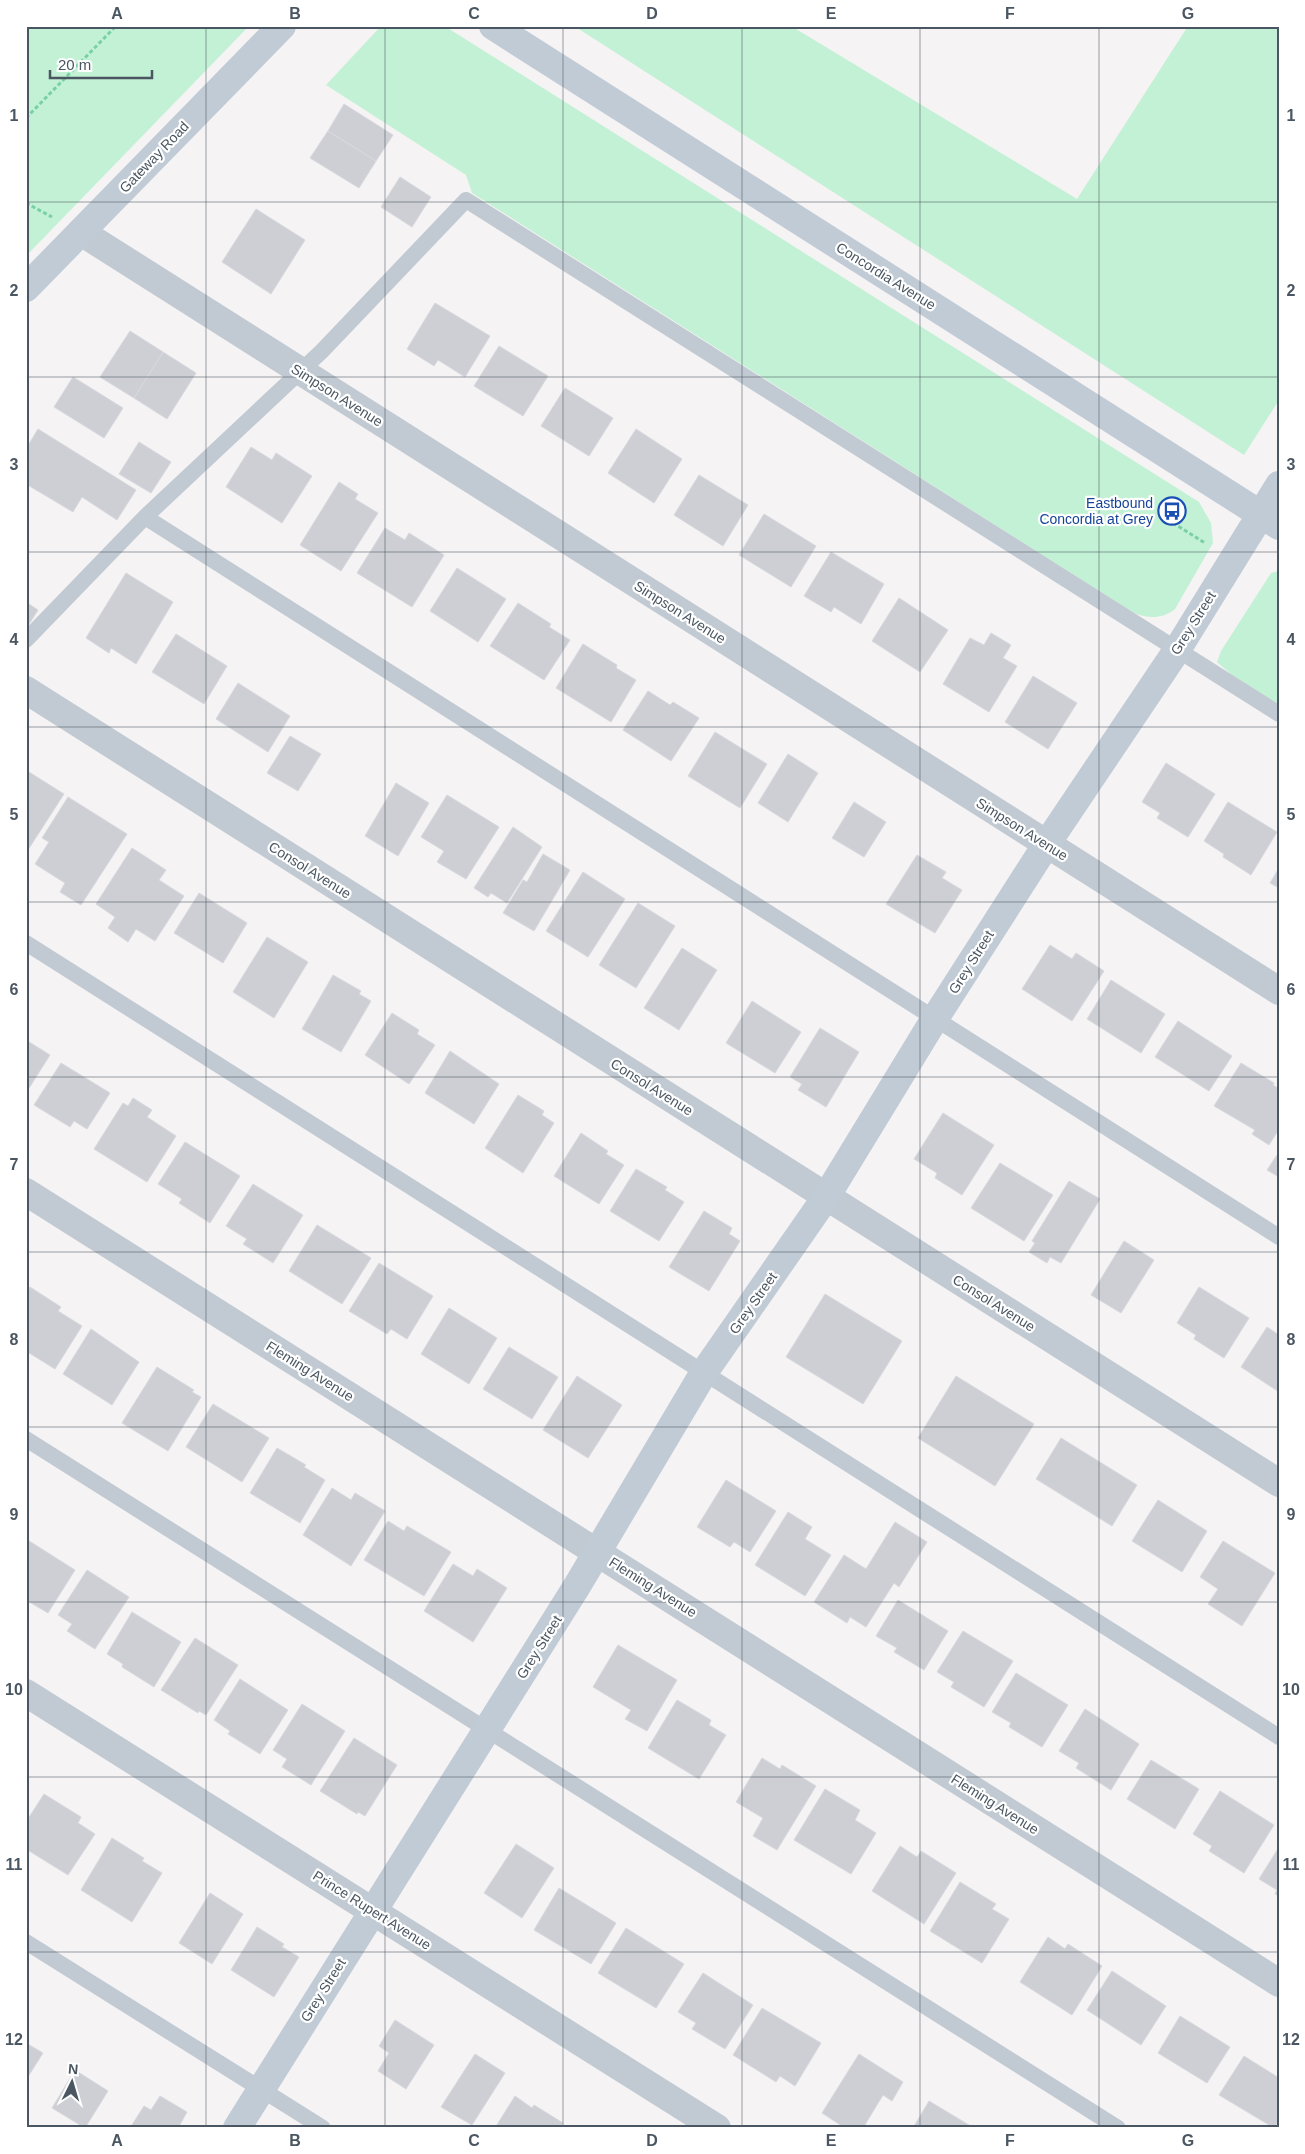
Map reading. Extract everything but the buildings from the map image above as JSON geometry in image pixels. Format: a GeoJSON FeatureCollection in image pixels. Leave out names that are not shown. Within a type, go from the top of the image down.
{"type":"FeatureCollection","features":[{"type":"Feature","properties":{"kind":"street","name":"Gateway Road"},"geometry":{"type":"LineString","coordinates":[[26,288],[282,26]]}},
{"type":"Feature","properties":{"kind":"street","name":"Concordia Avenue"},"geometry":{"type":"LineString","coordinates":[[493,26],[1269,520]]}},
{"type":"Feature","properties":{"kind":"street","name":"Simpson Avenue"},"geometry":{"type":"LineString","coordinates":[[81,232],[1279,991]]}},
{"type":"Feature","properties":{"kind":"street","name":"Grey Street"},"geometry":{"type":"LineString","coordinates":[[237,2128],[487,1730],[597,1552],[703,1374],[826,1197],[934,1020],[1046,845],[1176,650],[1269,520],[1279,485]]}},
{"type":"Feature","properties":{"kind":"street","name":"Consol Avenue"},"geometry":{"type":"LineString","coordinates":[[26,690],[1279,1483]]}},
{"type":"Feature","properties":{"kind":"street","name":"Fleming Avenue"},"geometry":{"type":"LineString","coordinates":[[26,1192],[1279,1983]]}},
{"type":"Feature","properties":{"kind":"street","name":"Prince Rupert Avenue"},"geometry":{"type":"LineString","coordinates":[[26,1693],[717,2128]]}},
{"type":"Feature","properties":{"kind":"lane"},"geometry":{"type":"LineString","coordinates":[[26,640],[145,517],[322,351],[466,200],[1279,714]]}},
{"type":"Feature","properties":{"kind":"lane"},"geometry":{"type":"LineString","coordinates":[[145,517],[934,1020],[1279,1237]]}},
{"type":"Feature","properties":{"kind":"lane"},"geometry":{"type":"LineString","coordinates":[[26,944],[1279,1737]]}},
{"type":"Feature","properties":{"kind":"lane"},"geometry":{"type":"LineString","coordinates":[[26,1439],[1118,2128]]}},
{"type":"Feature","properties":{"kind":"lane"},"geometry":{"type":"LineString","coordinates":[[26,1942],[262,2088],[323,2128]]}},
{"type":"Feature","properties":{"kind":"path"},"geometry":{"type":"LineString","coordinates":[[26,118],[116,26]]}},
{"type":"Feature","properties":{"kind":"green space"},"geometry":{"type":"Polygon","coordinates":[[[26,26],[249,26],[26,256],[26,26]]]}},
{"type":"Feature","properties":{"kind":"green space"},"geometry":{"type":"Polygon","coordinates":[[[381,26],[446,27],[1199,502],[1211,523],[1213,543],[1175,609],[1165,615],[1155,617],[1134,613],[472,193],[466,175],[326,85],[381,26]]]}},
{"type":"Feature","properties":{"kind":"green space"},"geometry":{"type":"Polygon","coordinates":[[[574,26],[791,26],[1077,199],[1188,26],[1279,26],[1279,400],[1244,455],[574,26]]]}},
{"type":"Feature","properties":{"kind":"green space"},"geometry":{"type":"Polygon","coordinates":[[[1279,571],[1279,705],[1232,675],[1217,662],[1221,651],[1271,573],[1279,571]]]}},
{"type":"Feature","properties":{"kind":"place","name":"Eastbound Concordia at Grey"},"geometry":{"type":"Point","coordinates":[1172,511]}}]}
